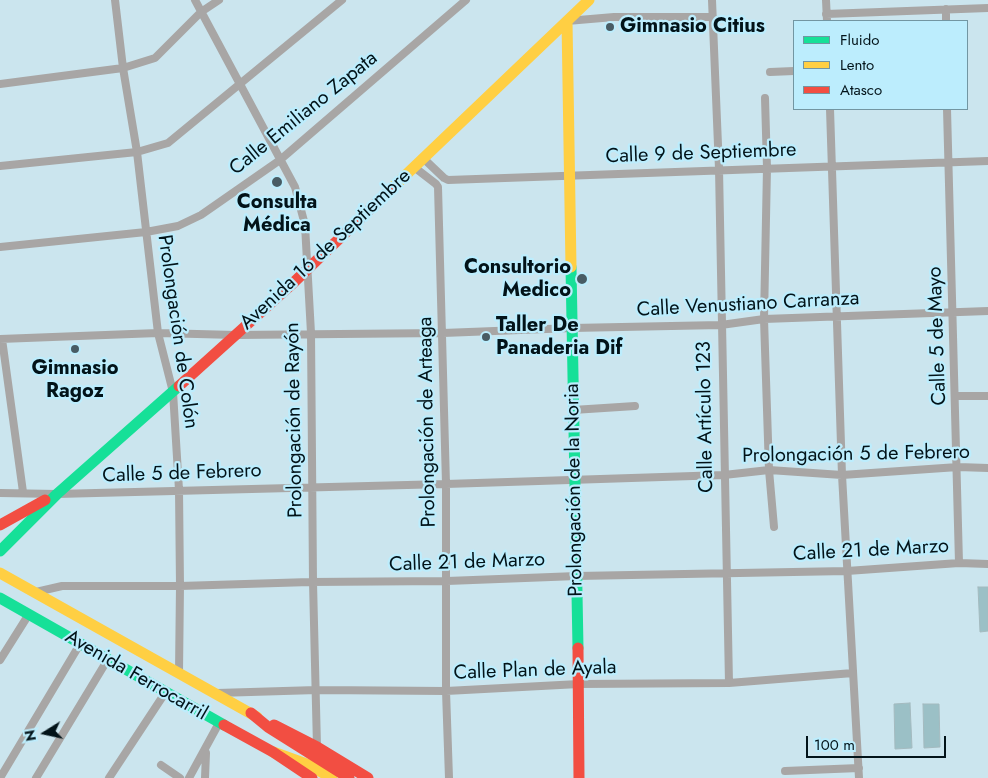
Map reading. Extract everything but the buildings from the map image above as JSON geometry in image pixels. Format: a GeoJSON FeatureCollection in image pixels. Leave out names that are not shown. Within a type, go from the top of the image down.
{"type":"FeatureCollection","features":[{"type":"Feature","properties":{"kind":"main road","name":"Avenida 16 de Septiembre"},"geometry":{"type":"LineString","coordinates":[[0,550],[57,494],[173,392],[308,268],[567,21],[579,5],[589,0]]}},
{"type":"Feature","properties":{"kind":"main road","name":"Prolongación de la Noria"},"geometry":{"type":"LineString","coordinates":[[567,21],[579,778]]}},
{"type":"Feature","properties":{"kind":"main road","name":"Avenida 16 de Septiembre"},"geometry":{"type":"LineString","coordinates":[[0,525],[57,494]]}},
{"type":"Feature","properties":{"kind":"main road","name":"Avenida Ferrocarril"},"geometry":{"type":"LineString","coordinates":[[0,573],[250,713],[317,747],[368,778]]}},
{"type":"Feature","properties":{"kind":"main road","name":"Avenida Ferrocarril"},"geometry":{"type":"LineString","coordinates":[[0,598],[165,693],[273,752],[312,778]]}},
{"type":"Feature","properties":{"kind":"main road","name":"Avenida Ferrocarril"},"geometry":{"type":"LineString","coordinates":[[250,713],[268,727],[349,778]]}},
{"type":"Feature","properties":{"kind":"main road","name":"Avenida Ferrocarril"},"geometry":{"type":"LineString","coordinates":[[273,752],[309,765],[332,778]]}},
{"type":"Feature","properties":{"kind":"street","name":"Prolongación de Colón"},"geometry":{"type":"LineString","coordinates":[[115,0],[123,68],[137,152],[158,333],[173,392],[179,490],[180,586],[178,672]]}},
{"type":"Feature","properties":{"kind":"street","name":"Prolongación de Rayón"},"geometry":{"type":"LineString","coordinates":[[195,0],[295,187],[305,225],[311,333],[313,582],[317,747]]}},
{"type":"Feature","properties":{"kind":"street"},"geometry":{"type":"LineString","coordinates":[[0,84],[123,68],[155,58],[201,12],[219,0]]}},
{"type":"Feature","properties":{"kind":"street"},"geometry":{"type":"LineString","coordinates":[[0,166],[137,152],[168,143],[342,0]]}},
{"type":"Feature","properties":{"kind":"street","name":"Calle Emiliano Zapata"},"geometry":{"type":"LineString","coordinates":[[0,247],[146,232],[178,226],[201,215],[280,160],[466,0]]}},
{"type":"Feature","properties":{"kind":"street","name":"Calle Artículo 123"},"geometry":{"type":"LineString","coordinates":[[712,0],[719,169],[720,325],[729,684]]}},
{"type":"Feature","properties":{"kind":"street"},"geometry":{"type":"LineString","coordinates":[[826,0],[826,18],[918,10],[988,8]]}},
{"type":"Feature","properties":{"kind":"street"},"geometry":{"type":"LineString","coordinates":[[918,0],[918,10]]}},
{"type":"Feature","properties":{"kind":"street"},"geometry":{"type":"LineString","coordinates":[[946,9],[946,20]]}},
{"type":"Feature","properties":{"kind":"street"},"geometry":{"type":"LineString","coordinates":[[567,21],[614,17],[713,17]]}},
{"type":"Feature","properties":{"kind":"street"},"geometry":{"type":"LineString","coordinates":[[770,72],[793,72]]}},
{"type":"Feature","properties":{"kind":"street"},"geometry":{"type":"LineString","coordinates":[[765,98],[767,168],[764,319],[769,470],[774,527]]}},
{"type":"Feature","properties":{"kind":"street"},"geometry":{"type":"LineString","coordinates":[[830,110],[842,475],[859,778]]}},
{"type":"Feature","properties":{"kind":"street","name":"Calle 5 de Mayo"},"geometry":{"type":"LineString","coordinates":[[947,110],[954,312],[959,563]]}},
{"type":"Feature","properties":{"kind":"street","name":"Calle 9 de Septiembre"},"geometry":{"type":"LineString","coordinates":[[424,158],[448,180],[719,169],[948,164],[988,161]]}},
{"type":"Feature","properties":{"kind":"street","name":"Prolongación de Arteaga"},"geometry":{"type":"LineString","coordinates":[[414,167],[438,187],[446,484],[446,691],[449,778]]}},
{"type":"Feature","properties":{"kind":"street","name":"Calle Venustiano Carranza"},"geometry":{"type":"LineString","coordinates":[[1,339],[158,333],[236,335],[443,333],[720,325],[764,319],[988,312]]}},
{"type":"Feature","properties":{"kind":"street"},"geometry":{"type":"LineString","coordinates":[[1,339],[23,492]]}},
{"type":"Feature","properties":{"kind":"street"},"geometry":{"type":"LineString","coordinates":[[956,396],[988,396]]}},
{"type":"Feature","properties":{"kind":"street"},"geometry":{"type":"LineString","coordinates":[[573,410],[635,406]]}},
{"type":"Feature","properties":{"kind":"street","name":"Prolongación 5 de Febrero"},"geometry":{"type":"LineString","coordinates":[[574,480],[724,475],[769,470],[842,475],[958,467],[988,468]]}},
{"type":"Feature","properties":{"kind":"street","name":"Calle 5 de Febrero"},"geometry":{"type":"LineString","coordinates":[[0,493],[57,494],[574,480]]}},
{"type":"Feature","properties":{"kind":"street","name":"Calle 21 de Marzo"},"geometry":{"type":"LineString","coordinates":[[36,592],[62,586],[180,586],[313,582],[447,581],[577,576],[847,571],[959,563],[988,564]]}},
{"type":"Feature","properties":{"kind":"street"},"geometry":{"type":"LineString","coordinates":[[0,660],[29,614]]}},
{"type":"Feature","properties":{"kind":"street"},"geometry":{"type":"LineString","coordinates":[[0,778],[80,644]]}},
{"type":"Feature","properties":{"kind":"street"},"geometry":{"type":"LineString","coordinates":[[36,778],[108,659]]}},
{"type":"Feature","properties":{"kind":"street","name":"Calle Plan de Ayala"},"geometry":{"type":"LineString","coordinates":[[217,693],[317,690],[446,691],[579,684],[729,684],[853,674]]}},
{"type":"Feature","properties":{"kind":"street"},"geometry":{"type":"LineString","coordinates":[[109,778],[165,693]]}},
{"type":"Feature","properties":{"kind":"street"},"geometry":{"type":"LineString","coordinates":[[189,778],[206,750],[219,723]]}},
{"type":"Feature","properties":{"kind":"street"},"geometry":{"type":"LineString","coordinates":[[205,778],[206,750]]}},
{"type":"Feature","properties":{"kind":"street"},"geometry":{"type":"LineString","coordinates":[[161,764],[180,778]]}},
{"type":"Feature","properties":{"kind":"street"},"geometry":{"type":"LineString","coordinates":[[785,771],[859,768]]}},
{"type":"Feature","properties":{"kind":"traffic: fast"},"geometry":{"type":"LineString","coordinates":[[571,267],[578,648]]}},
{"type":"Feature","properties":{"kind":"traffic: fast"},"geometry":{"type":"LineString","coordinates":[[0,551],[57,494],[179,386]]}},
{"type":"Feature","properties":{"kind":"traffic: fast"},"geometry":{"type":"LineString","coordinates":[[0,598],[224,725]]}},
{"type":"Feature","properties":{"kind":"traffic: slow"},"geometry":{"type":"LineString","coordinates":[[389,191],[589,0]]}},
{"type":"Feature","properties":{"kind":"traffic: slow"},"geometry":{"type":"LineString","coordinates":[[567,21],[571,267]]}},
{"type":"Feature","properties":{"kind":"traffic: slow"},"geometry":{"type":"LineString","coordinates":[[0,573],[257,717]]}},
{"type":"Feature","properties":{"kind":"traffic: slow"},"geometry":{"type":"LineString","coordinates":[[273,752],[309,765],[332,778]]}},
{"type":"Feature","properties":{"kind":"traffic: jam"},"geometry":{"type":"LineString","coordinates":[[179,386],[291,285],[389,191]]}},
{"type":"Feature","properties":{"kind":"traffic: jam"},"geometry":{"type":"LineString","coordinates":[[0,525],[45,500]]}},
{"type":"Feature","properties":{"kind":"traffic: jam"},"geometry":{"type":"LineString","coordinates":[[578,648],[579,778]]}},
{"type":"Feature","properties":{"kind":"traffic: jam"},"geometry":{"type":"LineString","coordinates":[[251,713],[268,727],[349,778]]}},
{"type":"Feature","properties":{"kind":"traffic: jam"},"geometry":{"type":"LineString","coordinates":[[224,725],[273,752],[312,778]]}},
{"type":"Feature","properties":{"kind":"traffic: jam"},"geometry":{"type":"LineString","coordinates":[[274,725],[317,747],[368,778]]}},
{"type":"Feature","properties":{"kind":"place","name":"Gimnasio Citius"},"geometry":{"type":"Point","coordinates":[610,27]}},
{"type":"Feature","properties":{"kind":"place","name":"Consulta Médica"},"geometry":{"type":"Point","coordinates":[277,182]}},
{"type":"Feature","properties":{"kind":"place","name":"Consultorio Medico"},"geometry":{"type":"Point","coordinates":[582,279]}},
{"type":"Feature","properties":{"kind":"place","name":"Taller De Panaderia Dif"},"geometry":{"type":"Point","coordinates":[486,337]}},
{"type":"Feature","properties":{"kind":"place","name":"Gimnasio Ragoz"},"geometry":{"type":"Point","coordinates":[75,349]}}]}
